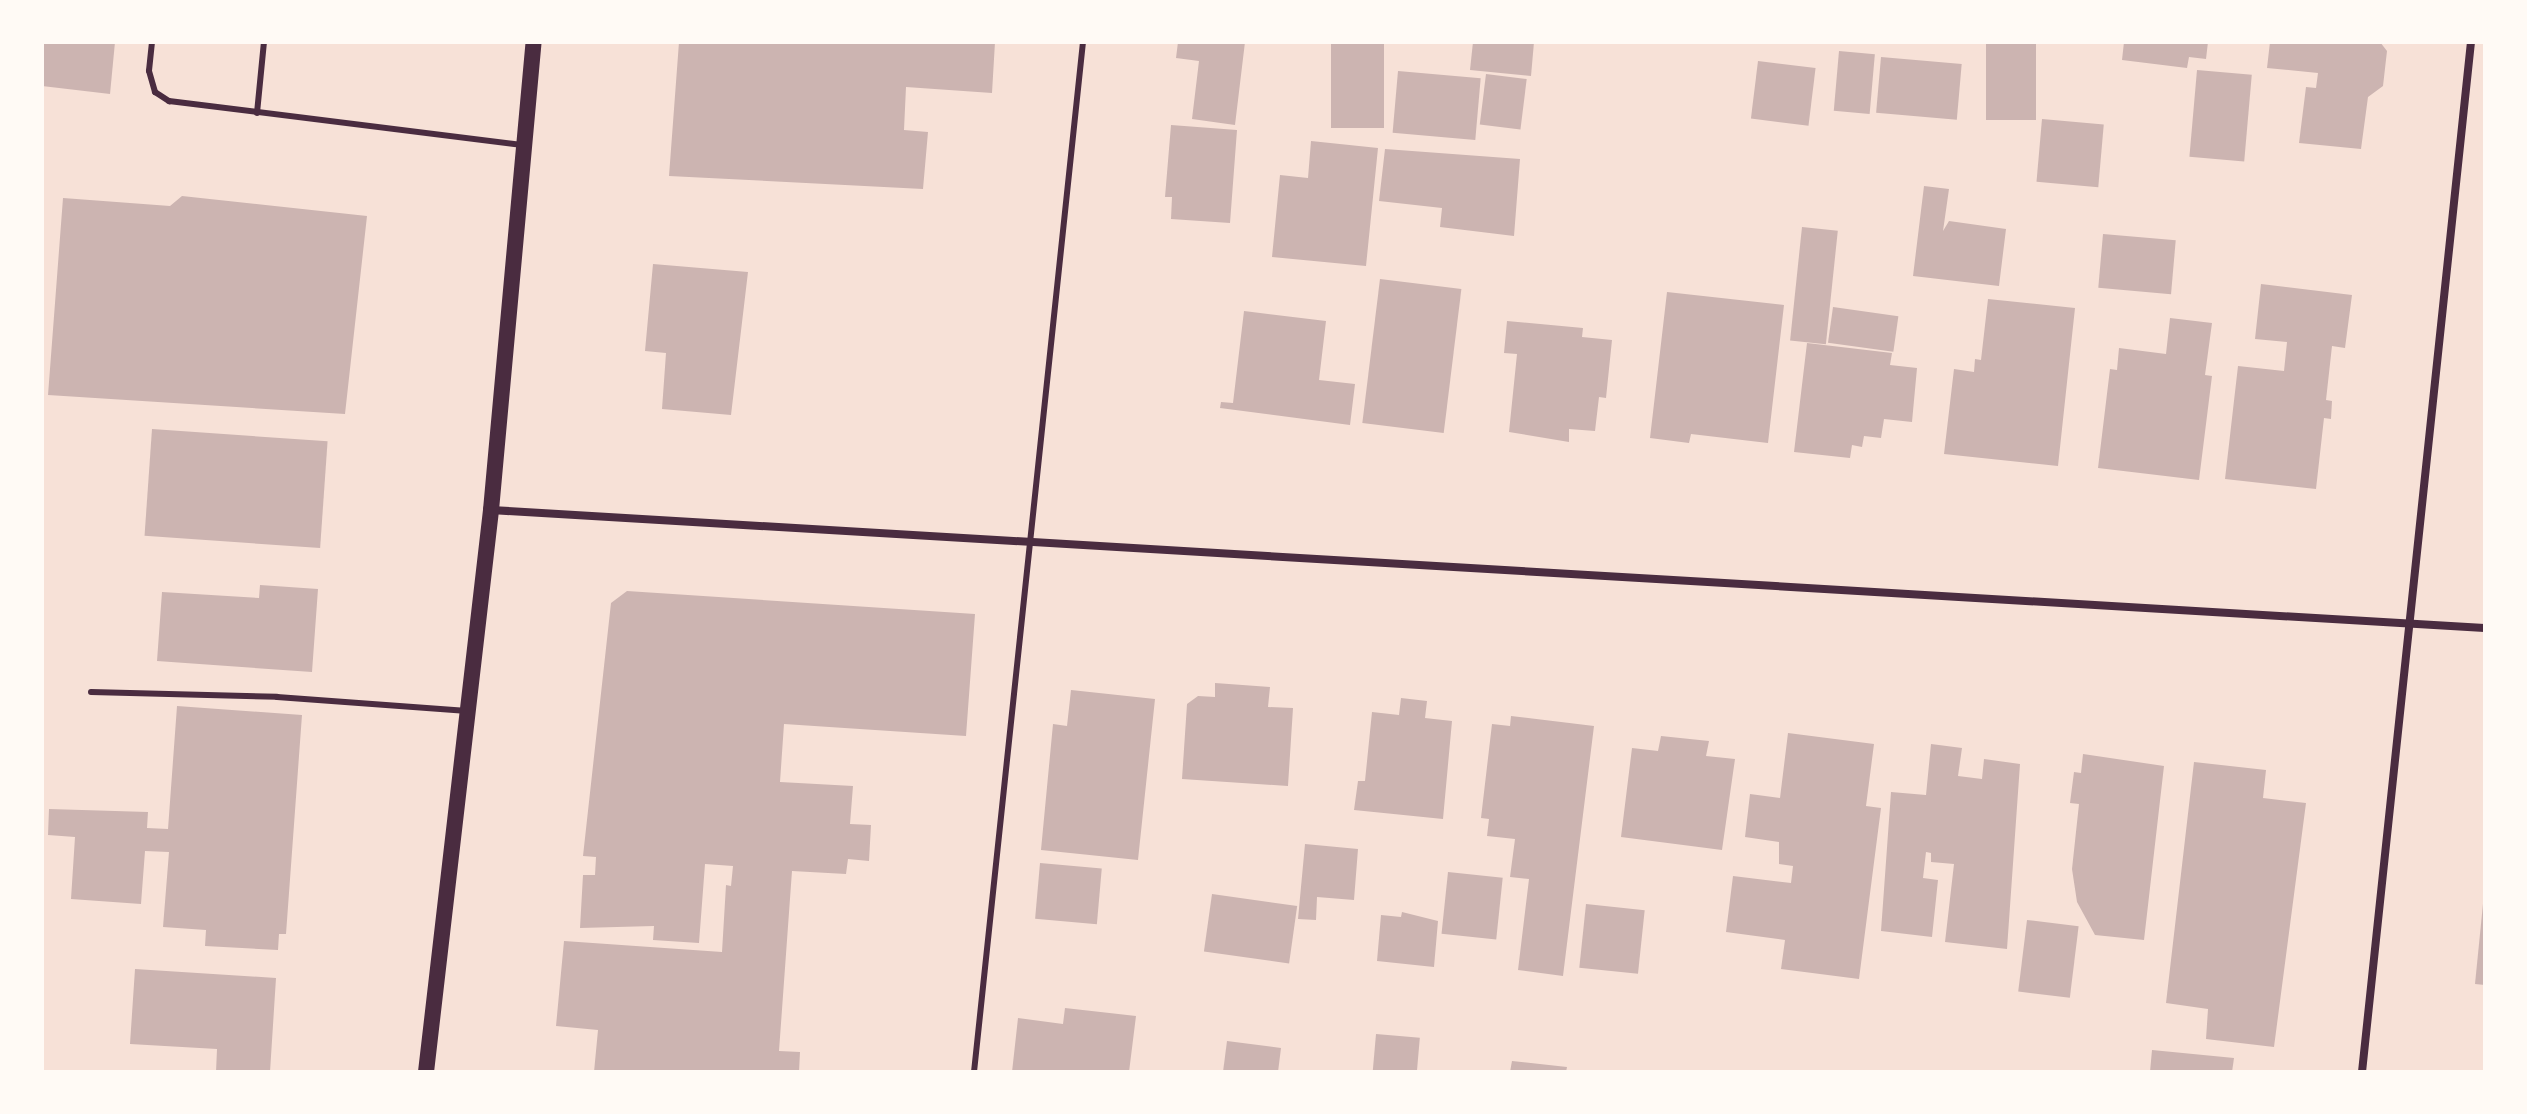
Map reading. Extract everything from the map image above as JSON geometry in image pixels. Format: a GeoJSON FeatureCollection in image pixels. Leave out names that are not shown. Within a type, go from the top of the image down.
{"type":"FeatureCollection","features":[{"type":"Feature","properties":{"kind":"main road"},"geometry":{"type":"LineString","coordinates":[[426,1072],[491,510],[534,42]]}},
{"type":"Feature","properties":{"kind":"street"},"geometry":{"type":"LineString","coordinates":[[2362,1072],[2412,623],[2471,42]]}},
{"type":"Feature","properties":{"kind":"street"},"geometry":{"type":"LineString","coordinates":[[491,510],[2485,628]]}},
{"type":"Feature","properties":{"kind":"lane"},"geometry":{"type":"LineString","coordinates":[[152,42],[149,71],[155,92],[169,101],[524,145]]}},
{"type":"Feature","properties":{"kind":"lane"},"geometry":{"type":"LineString","coordinates":[[257,113],[264,42]]}},
{"type":"Feature","properties":{"kind":"lane"},"geometry":{"type":"LineString","coordinates":[[974,1072],[1083,42]]}},
{"type":"Feature","properties":{"kind":"lane"},"geometry":{"type":"LineString","coordinates":[[91,692],[277,697],[467,711]]}},
{"type":"Feature","properties":{"kind":"building"},"geometry":{"type":"Polygon","coordinates":[[[42,42],[115,42],[110,94],[42,86],[42,42]]]}},
{"type":"Feature","properties":{"kind":"building"},"geometry":{"type":"Polygon","coordinates":[[[679,42],[995,42],[992,93],[906,87],[904,130],[928,132],[923,189],[669,176],[679,42]]]}},
{"type":"Feature","properties":{"kind":"building"},"geometry":{"type":"Polygon","coordinates":[[[1178,42],[1245,42],[1235,125],[1192,119],[1199,61],[1176,58],[1178,42]]]}},
{"type":"Feature","properties":{"kind":"building"},"geometry":{"type":"Polygon","coordinates":[[[1331,42],[1384,42],[1384,128],[1331,128],[1331,42]]]}},
{"type":"Feature","properties":{"kind":"building"},"geometry":{"type":"Polygon","coordinates":[[[1473,42],[1534,42],[1531,76],[1470,70],[1473,42]]]}},
{"type":"Feature","properties":{"kind":"building"},"geometry":{"type":"Polygon","coordinates":[[[1986,42],[2036,42],[2036,120],[1986,120],[1986,42]]]}},
{"type":"Feature","properties":{"kind":"building"},"geometry":{"type":"Polygon","coordinates":[[[2124,42],[2208,42],[2206,59],[2189,57],[2187,68],[2122,60],[2124,42]]]}},
{"type":"Feature","properties":{"kind":"building"},"geometry":{"type":"Polygon","coordinates":[[[2270,42],[2380,42],[2387,51],[2383,86],[2368,97],[2361,149],[2299,143],[2306,87],[2316,88],[2318,73],[2267,68],[2270,42]]]}},
{"type":"Feature","properties":{"kind":"building"},"geometry":{"type":"Polygon","coordinates":[[[1839,51],[1875,54],[1870,114],[1834,111],[1839,51]]]}},
{"type":"Feature","properties":{"kind":"building"},"geometry":{"type":"Polygon","coordinates":[[[1881,57],[1962,64],[1957,120],[1876,113],[1881,57]]]}},
{"type":"Feature","properties":{"kind":"building"},"geometry":{"type":"Polygon","coordinates":[[[1758,61],[1816,68],[1808,126],[1751,119],[1758,61]]]}},
{"type":"Feature","properties":{"kind":"building"},"geometry":{"type":"Polygon","coordinates":[[[2197,70],[2252,75],[2244,161],[2189,157],[2197,70]]]}},
{"type":"Feature","properties":{"kind":"building"},"geometry":{"type":"Polygon","coordinates":[[[1398,71],[1481,78],[1475,140],[1393,133],[1398,71]]]}},
{"type":"Feature","properties":{"kind":"building"},"geometry":{"type":"Polygon","coordinates":[[[1486,74],[1527,79],[1520,130],[1480,125],[1486,74]]]}},
{"type":"Feature","properties":{"kind":"building"},"geometry":{"type":"Polygon","coordinates":[[[2042,119],[2104,124],[2098,187],[2037,182],[2042,119]]]}},
{"type":"Feature","properties":{"kind":"building"},"geometry":{"type":"Polygon","coordinates":[[[1171,125],[1237,130],[1230,223],[1171,219],[1172,197],[1165,197],[1171,125]]]}},
{"type":"Feature","properties":{"kind":"building"},"geometry":{"type":"Polygon","coordinates":[[[1311,141],[1378,148],[1366,266],[1272,257],[1280,175],[1308,178],[1311,141]]]}},
{"type":"Feature","properties":{"kind":"building"},"geometry":{"type":"Polygon","coordinates":[[[1385,149],[1520,159],[1514,236],[1440,227],[1442,208],[1379,201],[1385,149]]]}},
{"type":"Feature","properties":{"kind":"building"},"geometry":{"type":"Polygon","coordinates":[[[1924,186],[1949,189],[1943,231],[1949,221],[2006,229],[1999,286],[1913,276],[1924,186]]]}},
{"type":"Feature","properties":{"kind":"building"},"geometry":{"type":"Polygon","coordinates":[[[182,196],[367,216],[345,414],[48,395],[63,198],[170,206],[182,196]]]}},
{"type":"Feature","properties":{"kind":"building"},"geometry":{"type":"Polygon","coordinates":[[[1802,227],[1838,231],[1826,344],[1790,340],[1802,227]]]}},
{"type":"Feature","properties":{"kind":"building"},"geometry":{"type":"Polygon","coordinates":[[[2103,234],[2176,240],[2171,294],[2098,288],[2103,234]]]}},
{"type":"Feature","properties":{"kind":"building"},"geometry":{"type":"Polygon","coordinates":[[[653,264],[748,272],[731,415],[662,409],[666,353],[645,351],[653,264]]]}},
{"type":"Feature","properties":{"kind":"building"},"geometry":{"type":"Polygon","coordinates":[[[1380,279],[1461,289],[1444,433],[1362,423],[1380,279]]]}},
{"type":"Feature","properties":{"kind":"building"},"geometry":{"type":"Polygon","coordinates":[[[2261,284],[2352,295],[2345,348],[2332,346],[2326,400],[2332,401],[2331,419],[2324,418],[2316,489],[2225,479],[2238,366],[2284,371],[2287,342],[2255,339],[2261,284]]]}},
{"type":"Feature","properties":{"kind":"building"},"geometry":{"type":"Polygon","coordinates":[[[1667,292],[1784,305],[1768,443],[1691,434],[1689,443],[1650,438],[1667,292]]]}},
{"type":"Feature","properties":{"kind":"building"},"geometry":{"type":"Polygon","coordinates":[[[1988,299],[2075,308],[2058,466],[1944,454],[1954,369],[1974,372],[1975,359],[1981,360],[1988,299]]]}},
{"type":"Feature","properties":{"kind":"building"},"geometry":{"type":"Polygon","coordinates":[[[1833,307],[1898,316],[1893,352],[1828,343],[1833,307]]]}},
{"type":"Feature","properties":{"kind":"building"},"geometry":{"type":"Polygon","coordinates":[[[1244,311],[1326,321],[1319,380],[1355,384],[1350,425],[1220,408],[1221,402],[1233,403],[1244,311]]]}},
{"type":"Feature","properties":{"kind":"building"},"geometry":{"type":"Polygon","coordinates":[[[2170,318],[2212,323],[2205,375],[2212,376],[2199,480],[2098,468],[2110,369],[2117,370],[2119,348],[2166,354],[2170,318]]]}},
{"type":"Feature","properties":{"kind":"building"},"geometry":{"type":"Polygon","coordinates":[[[1507,321],[1583,328],[1582,337],[1612,340],[1606,398],[1599,397],[1595,431],[1569,429],[1569,442],[1509,432],[1517,354],[1504,353],[1507,321]]]}},
{"type":"Feature","properties":{"kind":"building"},"geometry":{"type":"Polygon","coordinates":[[[1807,343],[1892,353],[1890,365],[1917,368],[1912,422],[1884,419],[1881,438],[1864,436],[1862,447],[1852,445],[1850,458],[1794,452],[1807,343]]]}},
{"type":"Feature","properties":{"kind":"building"},"geometry":{"type":"Polygon","coordinates":[[[152,429],[328,441],[320,548],[145,536],[152,429]]]}},
{"type":"Feature","properties":{"kind":"building"},"geometry":{"type":"Polygon","coordinates":[[[260,585],[318,589],[312,672],[157,661],[162,592],[259,598],[260,585]]]}},
{"type":"Feature","properties":{"kind":"building"},"geometry":{"type":"Polygon","coordinates":[[[627,591],[975,614],[966,736],[784,724],[780,782],[853,786],[850,824],[871,825],[869,861],[848,859],[846,874],[792,871],[779,1051],[800,1052],[799,1072],[594,1072],[598,1030],[556,1026],[564,941],[722,952],[726,885],[731,886],[733,866],[705,864],[699,943],[653,940],[654,926],[580,928],[583,875],[595,875],[596,857],[583,856],[611,603],[627,591]]]}},
{"type":"Feature","properties":{"kind":"building"},"geometry":{"type":"Polygon","coordinates":[[[1215,683],[1270,687],[1268,707],[1293,708],[1288,786],[1182,779],[1187,704],[1198,696],[1215,697],[1215,683]]]}},
{"type":"Feature","properties":{"kind":"building"},"geometry":{"type":"Polygon","coordinates":[[[1071,690],[1155,699],[1138,860],[1041,850],[1053,724],[1067,726],[1071,690]]]}},
{"type":"Feature","properties":{"kind":"building"},"geometry":{"type":"Polygon","coordinates":[[[1401,698],[1427,701],[1425,718],[1452,721],[1443,819],[1354,810],[1358,781],[1365,781],[1372,712],[1399,715],[1401,698]]]}},
{"type":"Feature","properties":{"kind":"building"},"geometry":{"type":"Polygon","coordinates":[[[177,706],[302,715],[286,934],[279,934],[278,950],[205,946],[206,930],[163,927],[169,852],[145,851],[141,904],[71,899],[75,837],[48,835],[49,809],[148,812],[147,828],[168,829],[177,706]]]}},
{"type":"Feature","properties":{"kind":"building"},"geometry":{"type":"Polygon","coordinates":[[[1511,716],[1594,726],[1563,976],[1518,970],[1529,879],[1510,877],[1515,839],[1487,836],[1489,819],[1481,818],[1492,724],[1510,726],[1511,716]]]}},
{"type":"Feature","properties":{"kind":"building"},"geometry":{"type":"Polygon","coordinates":[[[1788,733],[1874,744],[1866,806],[1881,808],[1859,979],[1781,969],[1785,940],[1726,932],[1733,876],[1791,883],[1793,866],[1779,864],[1779,842],[1745,837],[1750,794],[1780,798],[1788,733]]]}},
{"type":"Feature","properties":{"kind":"building"},"geometry":{"type":"Polygon","coordinates":[[[1661,736],[1709,741],[1706,756],[1735,759],[1722,850],[1621,837],[1632,748],[1658,751],[1661,736]]]}},
{"type":"Feature","properties":{"kind":"building"},"geometry":{"type":"Polygon","coordinates":[[[1931,744],[1962,748],[1958,776],[1982,779],[1984,759],[2020,764],[2007,949],[1945,942],[1954,864],[1931,862],[1931,853],[1926,852],[1923,878],[1938,880],[1932,937],[1881,931],[1891,792],[1926,795],[1931,744]]]}},
{"type":"Feature","properties":{"kind":"building"},"geometry":{"type":"Polygon","coordinates":[[[2083,754],[2164,766],[2144,940],[2095,935],[2077,902],[2072,869],[2079,804],[2070,803],[2074,772],[2081,773],[2083,754]]]}},
{"type":"Feature","properties":{"kind":"building"},"geometry":{"type":"Polygon","coordinates":[[[2194,762],[2266,770],[2263,798],[2306,803],[2274,1047],[2206,1039],[2208,1009],[2166,1003],[2194,762]]]}},
{"type":"Feature","properties":{"kind":"building"},"geometry":{"type":"Polygon","coordinates":[[[1305,844],[1358,849],[1354,900],[1317,897],[1316,920],[1298,919],[1305,844]]]}},
{"type":"Feature","properties":{"kind":"building"},"geometry":{"type":"Polygon","coordinates":[[[1040,863],[1102,868],[1097,924],[1035,919],[1040,863]]]}},
{"type":"Feature","properties":{"kind":"building"},"geometry":{"type":"Polygon","coordinates":[[[1448,872],[1503,878],[1496,939],[1442,934],[1448,872]]]}},
{"type":"Feature","properties":{"kind":"building"},"geometry":{"type":"Polygon","coordinates":[[[1212,894],[1297,906],[1289,963],[1204,951],[1212,894]]]}},
{"type":"Feature","properties":{"kind":"building"},"geometry":{"type":"Polygon","coordinates":[[[1586,904],[1645,910],[1638,974],[1579,968],[1586,904]]]}},
{"type":"Feature","properties":{"kind":"building"},"geometry":{"type":"Polygon","coordinates":[[[2485,904],[2485,985],[2475,984],[2485,904]]]}},
{"type":"Feature","properties":{"kind":"building"},"geometry":{"type":"Polygon","coordinates":[[[1402,912],[1438,921],[1434,967],[1377,961],[1381,915],[1401,917],[1402,912]]]}},
{"type":"Feature","properties":{"kind":"building"},"geometry":{"type":"Polygon","coordinates":[[[2027,920],[2079,926],[2070,998],[2018,991],[2027,920]]]}},
{"type":"Feature","properties":{"kind":"building"},"geometry":{"type":"Polygon","coordinates":[[[135,969],[276,978],[270,1072],[216,1072],[217,1049],[130,1044],[135,969]]]}},
{"type":"Feature","properties":{"kind":"building"},"geometry":{"type":"Polygon","coordinates":[[[1065,1008],[1136,1016],[1129,1072],[1012,1072],[1018,1018],[1063,1024],[1065,1008]]]}},
{"type":"Feature","properties":{"kind":"building"},"geometry":{"type":"Polygon","coordinates":[[[1376,1034],[1420,1038],[1417,1072],[1373,1072],[1376,1034]]]}},
{"type":"Feature","properties":{"kind":"building"},"geometry":{"type":"Polygon","coordinates":[[[1227,1041],[1281,1048],[1278,1072],[1223,1072],[1227,1041]]]}},
{"type":"Feature","properties":{"kind":"building"},"geometry":{"type":"Polygon","coordinates":[[[2152,1050],[2234,1058],[2232,1072],[2150,1072],[2152,1050]]]}},
{"type":"Feature","properties":{"kind":"building"},"geometry":{"type":"Polygon","coordinates":[[[1512,1061],[1567,1067],[1566,1072],[1510,1072],[1512,1061]]]}}]}
